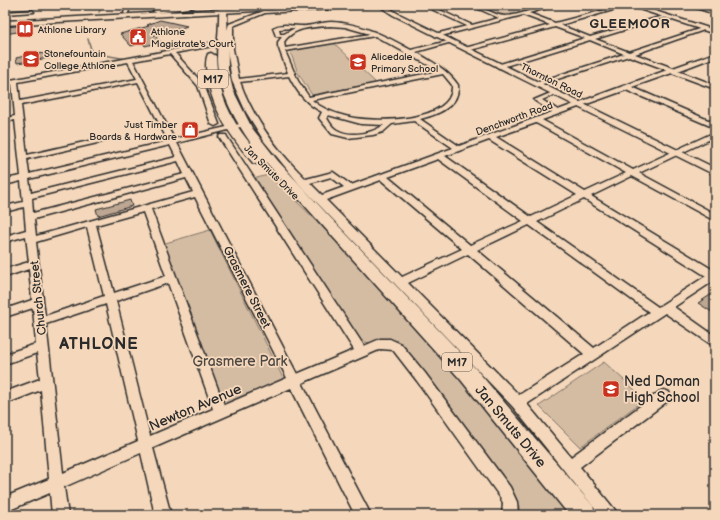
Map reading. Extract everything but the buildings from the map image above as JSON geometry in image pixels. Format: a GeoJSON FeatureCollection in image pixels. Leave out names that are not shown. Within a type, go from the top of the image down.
{"type":"FeatureCollection","features":[{"type":"Feature","properties":{"kind":"main road"},"geometry":{"type":"LineString","coordinates":[[158,11],[194,5]]}},
{"type":"Feature","properties":{"kind":"main road"},"geometry":{"type":"LineString","coordinates":[[5,22],[91,16],[214,11],[223,8],[272,5]]}},
{"type":"Feature","properties":{"kind":"main road"},"geometry":{"type":"LineString","coordinates":[[223,8],[326,5]]}},
{"type":"Feature","properties":{"kind":"main road","name":"Jan Smuts Drive"},"geometry":{"type":"LineString","coordinates":[[223,8],[211,60],[215,85],[233,130],[258,160],[313,212],[321,208],[468,374],[584,515]]}},
{"type":"Feature","properties":{"kind":"main road"},"geometry":{"type":"LineString","coordinates":[[106,16],[158,11],[214,11]]}},
{"type":"Feature","properties":{"kind":"street"},"geometry":{"type":"LineString","coordinates":[[5,6],[12,5]]}},
{"type":"Feature","properties":{"kind":"street"},"geometry":{"type":"LineString","coordinates":[[25,5],[32,8],[32,14],[37,15]]}},
{"type":"Feature","properties":{"kind":"street"},"geometry":{"type":"LineString","coordinates":[[126,13],[129,5]]}},
{"type":"Feature","properties":{"kind":"street"},"geometry":{"type":"LineString","coordinates":[[172,8],[180,5]]}},
{"type":"Feature","properties":{"kind":"street","name":"Thornton Road"},"geometry":{"type":"LineString","coordinates":[[381,5],[385,9],[715,172]]}},
{"type":"Feature","properties":{"kind":"street"},"geometry":{"type":"LineString","coordinates":[[386,5],[263,12],[231,25],[231,56],[235,81],[242,100],[257,127],[276,152],[303,182],[321,208],[401,282],[518,404],[610,515]]}},
{"type":"Feature","properties":{"kind":"street"},"geometry":{"type":"LineString","coordinates":[[424,5],[471,26]]}},
{"type":"Feature","properties":{"kind":"street"},"geometry":{"type":"LineString","coordinates":[[472,5],[504,18]]}},
{"type":"Feature","properties":{"kind":"street"},"geometry":{"type":"LineString","coordinates":[[534,5],[543,8]]}},
{"type":"Feature","properties":{"kind":"street"},"geometry":{"type":"LineString","coordinates":[[437,35],[556,5]]}},
{"type":"Feature","properties":{"kind":"street"},"geometry":{"type":"LineString","coordinates":[[467,49],[630,5],[715,32]]}},
{"type":"Feature","properties":{"kind":"street"},"geometry":{"type":"LineString","coordinates":[[689,5],[715,13]]}},
{"type":"Feature","properties":{"kind":"street"},"geometry":{"type":"LineString","coordinates":[[310,9],[316,25]]}},
{"type":"Feature","properties":{"kind":"street"},"geometry":{"type":"LineString","coordinates":[[5,13],[32,11]]}},
{"type":"Feature","properties":{"kind":"street"},"geometry":{"type":"LineString","coordinates":[[524,13],[715,87]]}},
{"type":"Feature","properties":{"kind":"street"},"geometry":{"type":"LineString","coordinates":[[500,66],[665,16]]}},
{"type":"Feature","properties":{"kind":"street"},"geometry":{"type":"LineString","coordinates":[[316,25],[350,25],[365,28],[444,72],[455,84],[453,97],[446,106],[437,111],[415,119],[390,122],[358,121],[326,112],[308,99],[291,74],[283,50],[281,42],[285,36],[301,28],[316,25]]}},
{"type":"Feature","properties":{"kind":"street"},"geometry":{"type":"LineString","coordinates":[[285,36],[278,35],[276,28],[293,26],[301,28]]}},
{"type":"Feature","properties":{"kind":"street"},"geometry":{"type":"LineString","coordinates":[[537,84],[704,29]]}},
{"type":"Feature","properties":{"kind":"street"},"geometry":{"type":"LineString","coordinates":[[283,50],[377,34]]}},
{"type":"Feature","properties":{"kind":"street"},"geometry":{"type":"LineString","coordinates":[[10,82],[171,52],[215,41]]}},
{"type":"Feature","properties":{"kind":"street"},"geometry":{"type":"LineString","coordinates":[[410,52],[450,41]]}},
{"type":"Feature","properties":{"kind":"street"},"geometry":{"type":"LineString","coordinates":[[171,52],[201,85],[215,124]]}},
{"type":"Feature","properties":{"kind":"street","name":"Denchworth Road"},"geometry":{"type":"LineString","coordinates":[[321,208],[350,188],[714,55]]}},
{"type":"Feature","properties":{"kind":"street","name":"Grasmere Street"},"geometry":{"type":"LineString","coordinates":[[130,60],[190,175],[361,514]]}},
{"type":"Feature","properties":{"kind":"street"},"geometry":{"type":"LineString","coordinates":[[308,99],[444,72]]}},
{"type":"Feature","properties":{"kind":"street"},"geometry":{"type":"LineString","coordinates":[[235,81],[291,74]]}},
{"type":"Feature","properties":{"kind":"street"},"geometry":{"type":"LineString","coordinates":[[17,104],[141,80]]}},
{"type":"Feature","properties":{"kind":"street","name":"Church Street"},"geometry":{"type":"LineString","coordinates":[[10,82],[17,104],[60,515]]}},
{"type":"Feature","properties":{"kind":"street"},"geometry":{"type":"LineString","coordinates":[[626,87],[715,126]]}},
{"type":"Feature","properties":{"kind":"street"},"geometry":{"type":"LineString","coordinates":[[555,93],[537,100],[557,112]]}},
{"type":"Feature","properties":{"kind":"street"},"geometry":{"type":"LineString","coordinates":[[326,112],[322,115],[323,118],[333,130],[340,134],[365,135],[384,129],[390,122]]}},
{"type":"Feature","properties":{"kind":"street"},"geometry":{"type":"LineString","coordinates":[[5,120],[18,117]]}},
{"type":"Feature","properties":{"kind":"street"},"geometry":{"type":"LineString","coordinates":[[415,119],[460,149]]}},
{"type":"Feature","properties":{"kind":"street"},"geometry":{"type":"LineString","coordinates":[[536,120],[715,218]]}},
{"type":"Feature","properties":{"kind":"street"},"geometry":{"type":"LineString","coordinates":[[5,182],[173,142],[233,130],[362,352]]}},
{"type":"Feature","properties":{"kind":"street"},"geometry":{"type":"LineString","coordinates":[[401,282],[715,134]]}},
{"type":"Feature","properties":{"kind":"street"},"geometry":{"type":"LineString","coordinates":[[490,137],[714,275],[518,404]]}},
{"type":"Feature","properties":{"kind":"street"},"geometry":{"type":"LineString","coordinates":[[23,158],[102,140]]}},
{"type":"Feature","properties":{"kind":"street"},"geometry":{"type":"LineString","coordinates":[[439,156],[661,310],[715,342]]}},
{"type":"Feature","properties":{"kind":"street"},"geometry":{"type":"LineString","coordinates":[[5,209],[27,200],[181,158]]}},
{"type":"Feature","properties":{"kind":"street"},"geometry":{"type":"LineString","coordinates":[[303,182],[333,174],[350,188]]}},
{"type":"Feature","properties":{"kind":"street"},"geometry":{"type":"LineString","coordinates":[[29,217],[190,175]]}},
{"type":"Feature","properties":{"kind":"street"},"geometry":{"type":"LineString","coordinates":[[382,177],[593,354]]}},
{"type":"Feature","properties":{"kind":"street"},"geometry":{"type":"LineString","coordinates":[[5,239],[31,236],[90,223],[199,193]]}},
{"type":"Feature","properties":{"kind":"street"},"geometry":{"type":"LineString","coordinates":[[146,208],[221,413]]}},
{"type":"Feature","properties":{"kind":"street"},"geometry":{"type":"LineString","coordinates":[[90,223],[163,515]]}},
{"type":"Feature","properties":{"kind":"street"},"geometry":{"type":"LineString","coordinates":[[5,273],[34,264]]}},
{"type":"Feature","properties":{"kind":"street"},"geometry":{"type":"LineString","coordinates":[[40,322],[171,278]]}},
{"type":"Feature","properties":{"kind":"street"},"geometry":{"type":"LineString","coordinates":[[5,313],[38,302]]}},
{"type":"Feature","properties":{"kind":"street","name":"Newton Avenue"},"geometry":{"type":"LineString","coordinates":[[5,505],[362,352],[383,344],[390,344],[397,347],[421,377],[508,497],[511,507],[510,515]]}},
{"type":"Feature","properties":{"kind":"street"},"geometry":{"type":"LineString","coordinates":[[5,359],[43,346]]}},
{"type":"Feature","properties":{"kind":"street"},"geometry":{"type":"LineString","coordinates":[[5,398],[47,382]]}},
{"type":"Feature","properties":{"kind":"street"},"geometry":{"type":"LineString","coordinates":[[570,466],[664,396]]}},
{"type":"Feature","properties":{"kind":"green space"},"geometry":{"type":"Polygon","coordinates":[[[475,5],[532,5],[541,8],[505,17],[475,5]]]}},
{"type":"Feature","properties":{"kind":"green space"},"geometry":{"type":"Polygon","coordinates":[[[334,43],[376,83],[312,95],[298,73],[290,51],[334,43]]]}},
{"type":"Feature","properties":{"kind":"green space"},"geometry":{"type":"Polygon","coordinates":[[[268,175],[310,214],[389,296],[500,426],[572,515],[519,515],[519,506],[511,493],[397,342],[388,340],[369,343],[360,340],[253,179],[268,175]]]}},
{"type":"Feature","properties":{"kind":"green space","name":"Grasmere Park"},"geometry":{"type":"Polygon","coordinates":[[[210,230],[283,378],[283,380],[227,405],[223,405],[162,244],[210,230]]]}},
{"type":"Feature","properties":{"kind":"green space"},"geometry":{"type":"Polygon","coordinates":[[[604,362],[635,390],[641,399],[640,403],[580,447],[539,406],[604,362]]]}},
{"type":"Feature","properties":{"kind":"waterway"},"geometry":{"type":"LineString","coordinates":[[99,12],[103,5]]}},
{"type":"Feature","properties":{"kind":"waterway"},"geometry":{"type":"LineString","coordinates":[[88,39],[92,53],[127,59]]}},
{"type":"Feature","properties":{"kind":"place","name":"Athlone Library"},"geometry":{"type":"Point","coordinates":[25,29]}},
{"type":"Feature","properties":{"kind":"place","name":"Athlone Magistrate's Court"},"geometry":{"type":"Point","coordinates":[138,37]}},
{"type":"Feature","properties":{"kind":"place","name":"Stonefountain College Athlone"},"geometry":{"type":"Point","coordinates":[31,59]}},
{"type":"Feature","properties":{"kind":"place","name":"Alicedale Primary School"},"geometry":{"type":"Point","coordinates":[358,62]}},
{"type":"Feature","properties":{"kind":"place","name":"Just Timber Boards & Hardware"},"geometry":{"type":"Point","coordinates":[190,130]}},
{"type":"Feature","properties":{"kind":"place","name":"Ned Doman High School"},"geometry":{"type":"Point","coordinates":[611,389]}},
{"type":"Feature","properties":{"kind":"district","name":"GLEEMOOR"},"geometry":{"type":"Point","coordinates":[630,23]}},
{"type":"Feature","properties":{"kind":"district","name":"ATHLONE"},"geometry":{"type":"Point","coordinates":[99,343]}}]}
